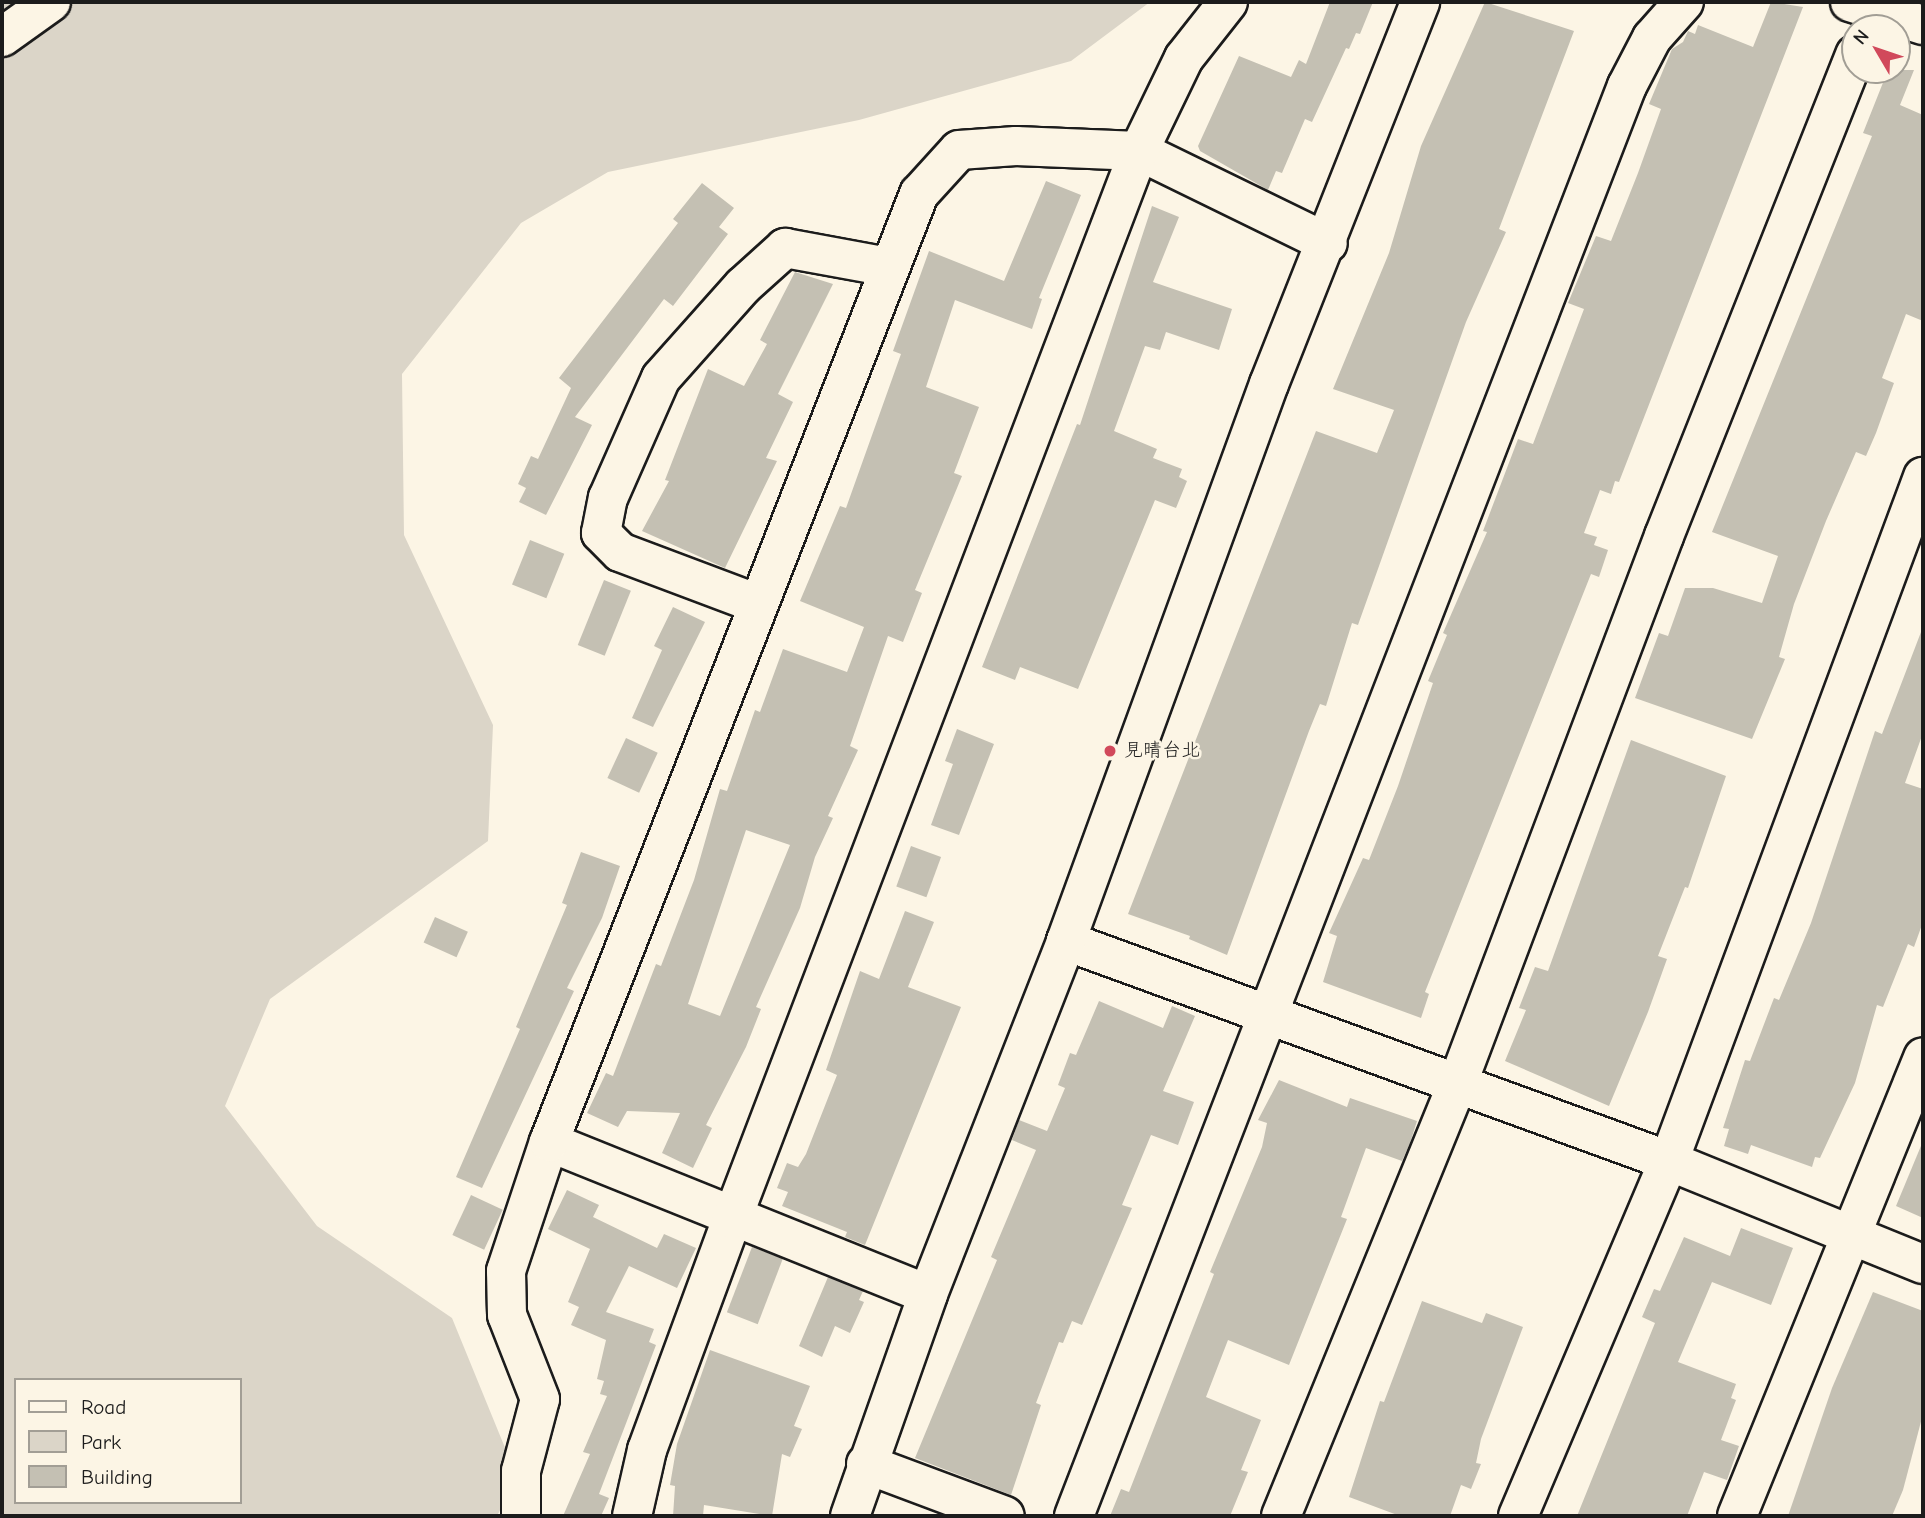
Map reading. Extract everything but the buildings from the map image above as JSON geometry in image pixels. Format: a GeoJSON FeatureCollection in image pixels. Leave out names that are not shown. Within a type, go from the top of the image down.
{"type":"FeatureCollection","features":[{"type":"Feature","properties":{"kind":"street"},"geometry":{"type":"LineString","coordinates":[[2,37],[51,2]]}},
{"type":"Feature","properties":{"kind":"street"},"geometry":{"type":"LineString","coordinates":[[632,1516],[647,1450],[732,1219],[1139,151],[1184,58],[1228,2]]}},
{"type":"Feature","properties":{"kind":"street"},"geometry":{"type":"LineString","coordinates":[[850,1516],[866,1464],[928,1294],[1066,941],[1269,384],[1328,243],[1420,2]]}},
{"type":"Feature","properties":{"kind":"street"},"geometry":{"type":"LineString","coordinates":[[1074,1516],[1627,86],[1652,38],[1684,2]]}},
{"type":"Feature","properties":{"kind":"street"},"geometry":{"type":"LineString","coordinates":[[1863,13],[1923,25]]}},
{"type":"Feature","properties":{"kind":"street"},"geometry":{"type":"LineString","coordinates":[[1281,1516],[1457,1085],[1664,536],[1843,84]]}},
{"type":"Feature","properties":{"kind":"street"},"geometry":{"type":"LineString","coordinates":[[521,1516],[521,1471],[540,1399],[507,1315],[506,1270],[549,1143],[919,194],[958,150],[1016,146],[1139,151],[1328,243]]}},
{"type":"Feature","properties":{"kind":"street"},"geometry":{"type":"LineString","coordinates":[[758,604],[620,552],[601,533],[608,498],[661,378],[743,286],[785,248],[889,267]]}},
{"type":"Feature","properties":{"kind":"street"},"geometry":{"type":"LineString","coordinates":[[1518,1516],[1669,1161],[1923,477]]}},
{"type":"Feature","properties":{"kind":"street"},"geometry":{"type":"LineString","coordinates":[[1066,941],[1268,1017],[1669,1161],[1923,1264]]}},
{"type":"Feature","properties":{"kind":"street"},"geometry":{"type":"LineString","coordinates":[[1737,1516],[1854,1237],[1923,1057]]}},
{"type":"Feature","properties":{"kind":"street"},"geometry":{"type":"LineString","coordinates":[[549,1143],[732,1219],[928,1294]]}},
{"type":"Feature","properties":{"kind":"street"},"geometry":{"type":"LineString","coordinates":[[866,1464],[1005,1516]]}},
{"type":"Feature","properties":{"kind":"green space"},"geometry":{"type":"Polygon","coordinates":[[[2,2],[1150,2],[1071,61],[859,120],[608,172],[521,223],[402,374],[404,535],[493,725],[488,841],[270,999],[225,1106],[317,1226],[452,1318],[517,1477],[497,1516],[2,1516],[2,2]]]}},
{"type":"Feature","properties":{"kind":"place","name":"見晴台北"},"geometry":{"type":"Point","coordinates":[1110,751]}}]}
